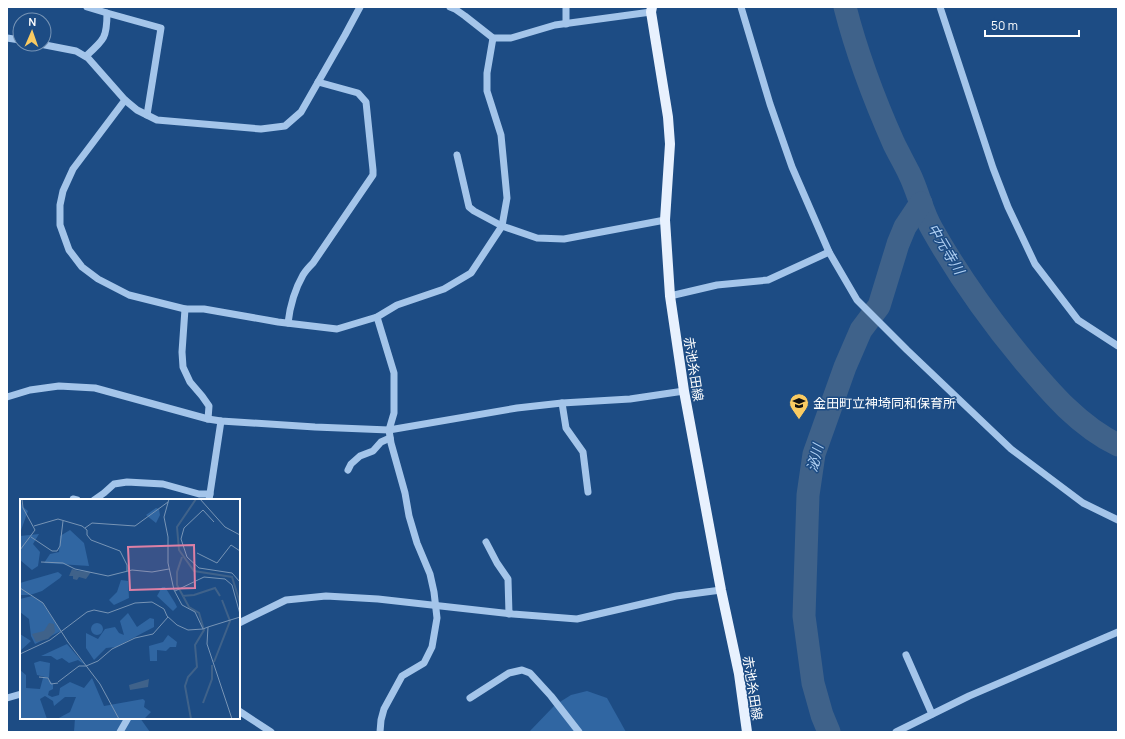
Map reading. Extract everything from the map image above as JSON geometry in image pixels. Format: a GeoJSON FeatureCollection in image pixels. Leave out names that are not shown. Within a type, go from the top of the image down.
{"type":"FeatureCollection","features":[{"type":"Feature","properties":{"kind":"main road","name":"赤池糸田線"},"geometry":{"type":"LineString","coordinates":[[652,9],[668,117],[670,144],[665,220],[670,296],[684,390],[721,590],[739,674],[747,732]]}},
{"type":"Feature","properties":{"kind":"street"},"geometry":{"type":"LineString","coordinates":[[87,7],[161,28],[147,115]]}},
{"type":"Feature","properties":{"kind":"street"},"geometry":{"type":"LineString","coordinates":[[52,46],[76,51],[86,56],[125,100],[137,110],[156,120],[261,129],[285,126],[301,112],[360,7]]}},
{"type":"Feature","properties":{"kind":"street"},"geometry":{"type":"LineString","coordinates":[[566,7],[566,24]]}},
{"type":"Feature","properties":{"kind":"street"},"geometry":{"type":"LineString","coordinates":[[741,7],[770,104],[792,167],[829,252],[856,300],[1010,449],[1083,503],[1118,520]]}},
{"type":"Feature","properties":{"kind":"street"},"geometry":{"type":"LineString","coordinates":[[940,7],[993,168],[1035,264],[1078,320],[1118,346]]}},
{"type":"Feature","properties":{"kind":"street"},"geometry":{"type":"LineString","coordinates":[[453,8],[466,16],[493,38],[511,38],[555,25],[652,9]]}},
{"type":"Feature","properties":{"kind":"street"},"geometry":{"type":"LineString","coordinates":[[86,56],[100,44],[105,35],[107,13]]}},
{"type":"Feature","properties":{"kind":"street"},"geometry":{"type":"LineString","coordinates":[[125,100],[73,169],[63,191],[60,205],[60,225],[69,250],[82,267],[98,279],[130,295],[185,309],[204,309],[288,323],[337,329],[377,317],[397,305],[444,289],[471,273],[502,226],[507,198],[501,135],[487,91],[487,73],[493,38]]}},
{"type":"Feature","properties":{"kind":"street"},"geometry":{"type":"LineString","coordinates":[[288,323],[296,290],[304,273],[318,257],[373,175],[366,102],[358,93],[318,82]]}},
{"type":"Feature","properties":{"kind":"street"},"geometry":{"type":"LineString","coordinates":[[457,155],[469,207],[502,226],[537,238],[564,239],[665,220]]}},
{"type":"Feature","properties":{"kind":"street"},"geometry":{"type":"LineString","coordinates":[[670,296],[717,284],[768,280],[829,252]]}},
{"type":"Feature","properties":{"kind":"street"},"geometry":{"type":"LineString","coordinates":[[185,309],[182,352],[183,367],[190,382],[209,406],[208,419]]}},
{"type":"Feature","properties":{"kind":"street"},"geometry":{"type":"LineString","coordinates":[[377,317],[394,373],[394,413],[389,430],[390,438],[405,493],[416,543],[430,574],[437,618],[432,647],[424,663],[402,676],[384,709],[380,732]]}},
{"type":"Feature","properties":{"kind":"street"},"geometry":{"type":"LineString","coordinates":[[7,397],[30,390],[59,386],[95,388],[208,419],[221,421],[389,430],[517,408],[562,403],[630,400],[684,390]]}},
{"type":"Feature","properties":{"kind":"street"},"geometry":{"type":"LineString","coordinates":[[562,403],[566,428],[583,452],[588,492]]}},
{"type":"Feature","properties":{"kind":"street"},"geometry":{"type":"LineString","coordinates":[[95,499],[114,484],[127,482],[163,484],[209,497],[221,421]]}},
{"type":"Feature","properties":{"kind":"street"},"geometry":{"type":"LineString","coordinates":[[348,470],[351,464],[360,456],[373,451],[381,442],[390,438]]}},
{"type":"Feature","properties":{"kind":"street"},"geometry":{"type":"LineString","coordinates":[[486,542],[497,563],[508,579],[509,614]]}},
{"type":"Feature","properties":{"kind":"street"},"geometry":{"type":"LineString","coordinates":[[240,623],[286,600],[326,596],[509,614],[577,619],[676,596],[721,590]]}},
{"type":"Feature","properties":{"kind":"street"},"geometry":{"type":"LineString","coordinates":[[896,732],[969,696],[1118,632]]}},
{"type":"Feature","properties":{"kind":"street"},"geometry":{"type":"LineString","coordinates":[[906,655],[932,714]]}},
{"type":"Feature","properties":{"kind":"street"},"geometry":{"type":"LineString","coordinates":[[470,698],[509,672],[522,670],[530,673],[551,696],[578,732]]}},
{"type":"Feature","properties":{"kind":"street"},"geometry":{"type":"LineString","coordinates":[[7,698],[20,694]]}},
{"type":"Feature","properties":{"kind":"street"},"geometry":{"type":"LineString","coordinates":[[240,712],[272,732]]}},
{"type":"Feature","properties":{"kind":"street"},"geometry":{"type":"LineString","coordinates":[[120,732],[127,719]]}},
{"type":"Feature","properties":{"kind":"shaded area"},"geometry":{"type":"Polygon","coordinates":[[[587,691],[607,698],[626,732],[529,732],[555,705],[571,695],[587,691]]]}},
{"type":"Feature","properties":{"kind":"shaded area"},"geometry":{"type":"Polygon","coordinates":[[[75,719],[141,719],[150,732],[74,732],[75,719]]]}},
{"type":"Feature","properties":{"kind":"waterway","name":"中元寺川"},"geometry":{"type":"LineString","coordinates":[[845,7],[873,93],[894,144],[912,180],[923,209],[942,246],[975,297],[999,330],[1055,397],[1078,419],[1118,445]]}},
{"type":"Feature","properties":{"kind":"waterway","name":"泌川"},"geometry":{"type":"LineString","coordinates":[[829,732],[822,715],[813,683],[804,616],[808,495],[814,454],[845,367],[861,330],[879,306],[898,244],[905,227],[921,203]]}},
{"type":"Feature","properties":{"kind":"place","name":"金田町立神埼同和保育所"},"geometry":{"type":"Point","coordinates":[799,420]}}]}
